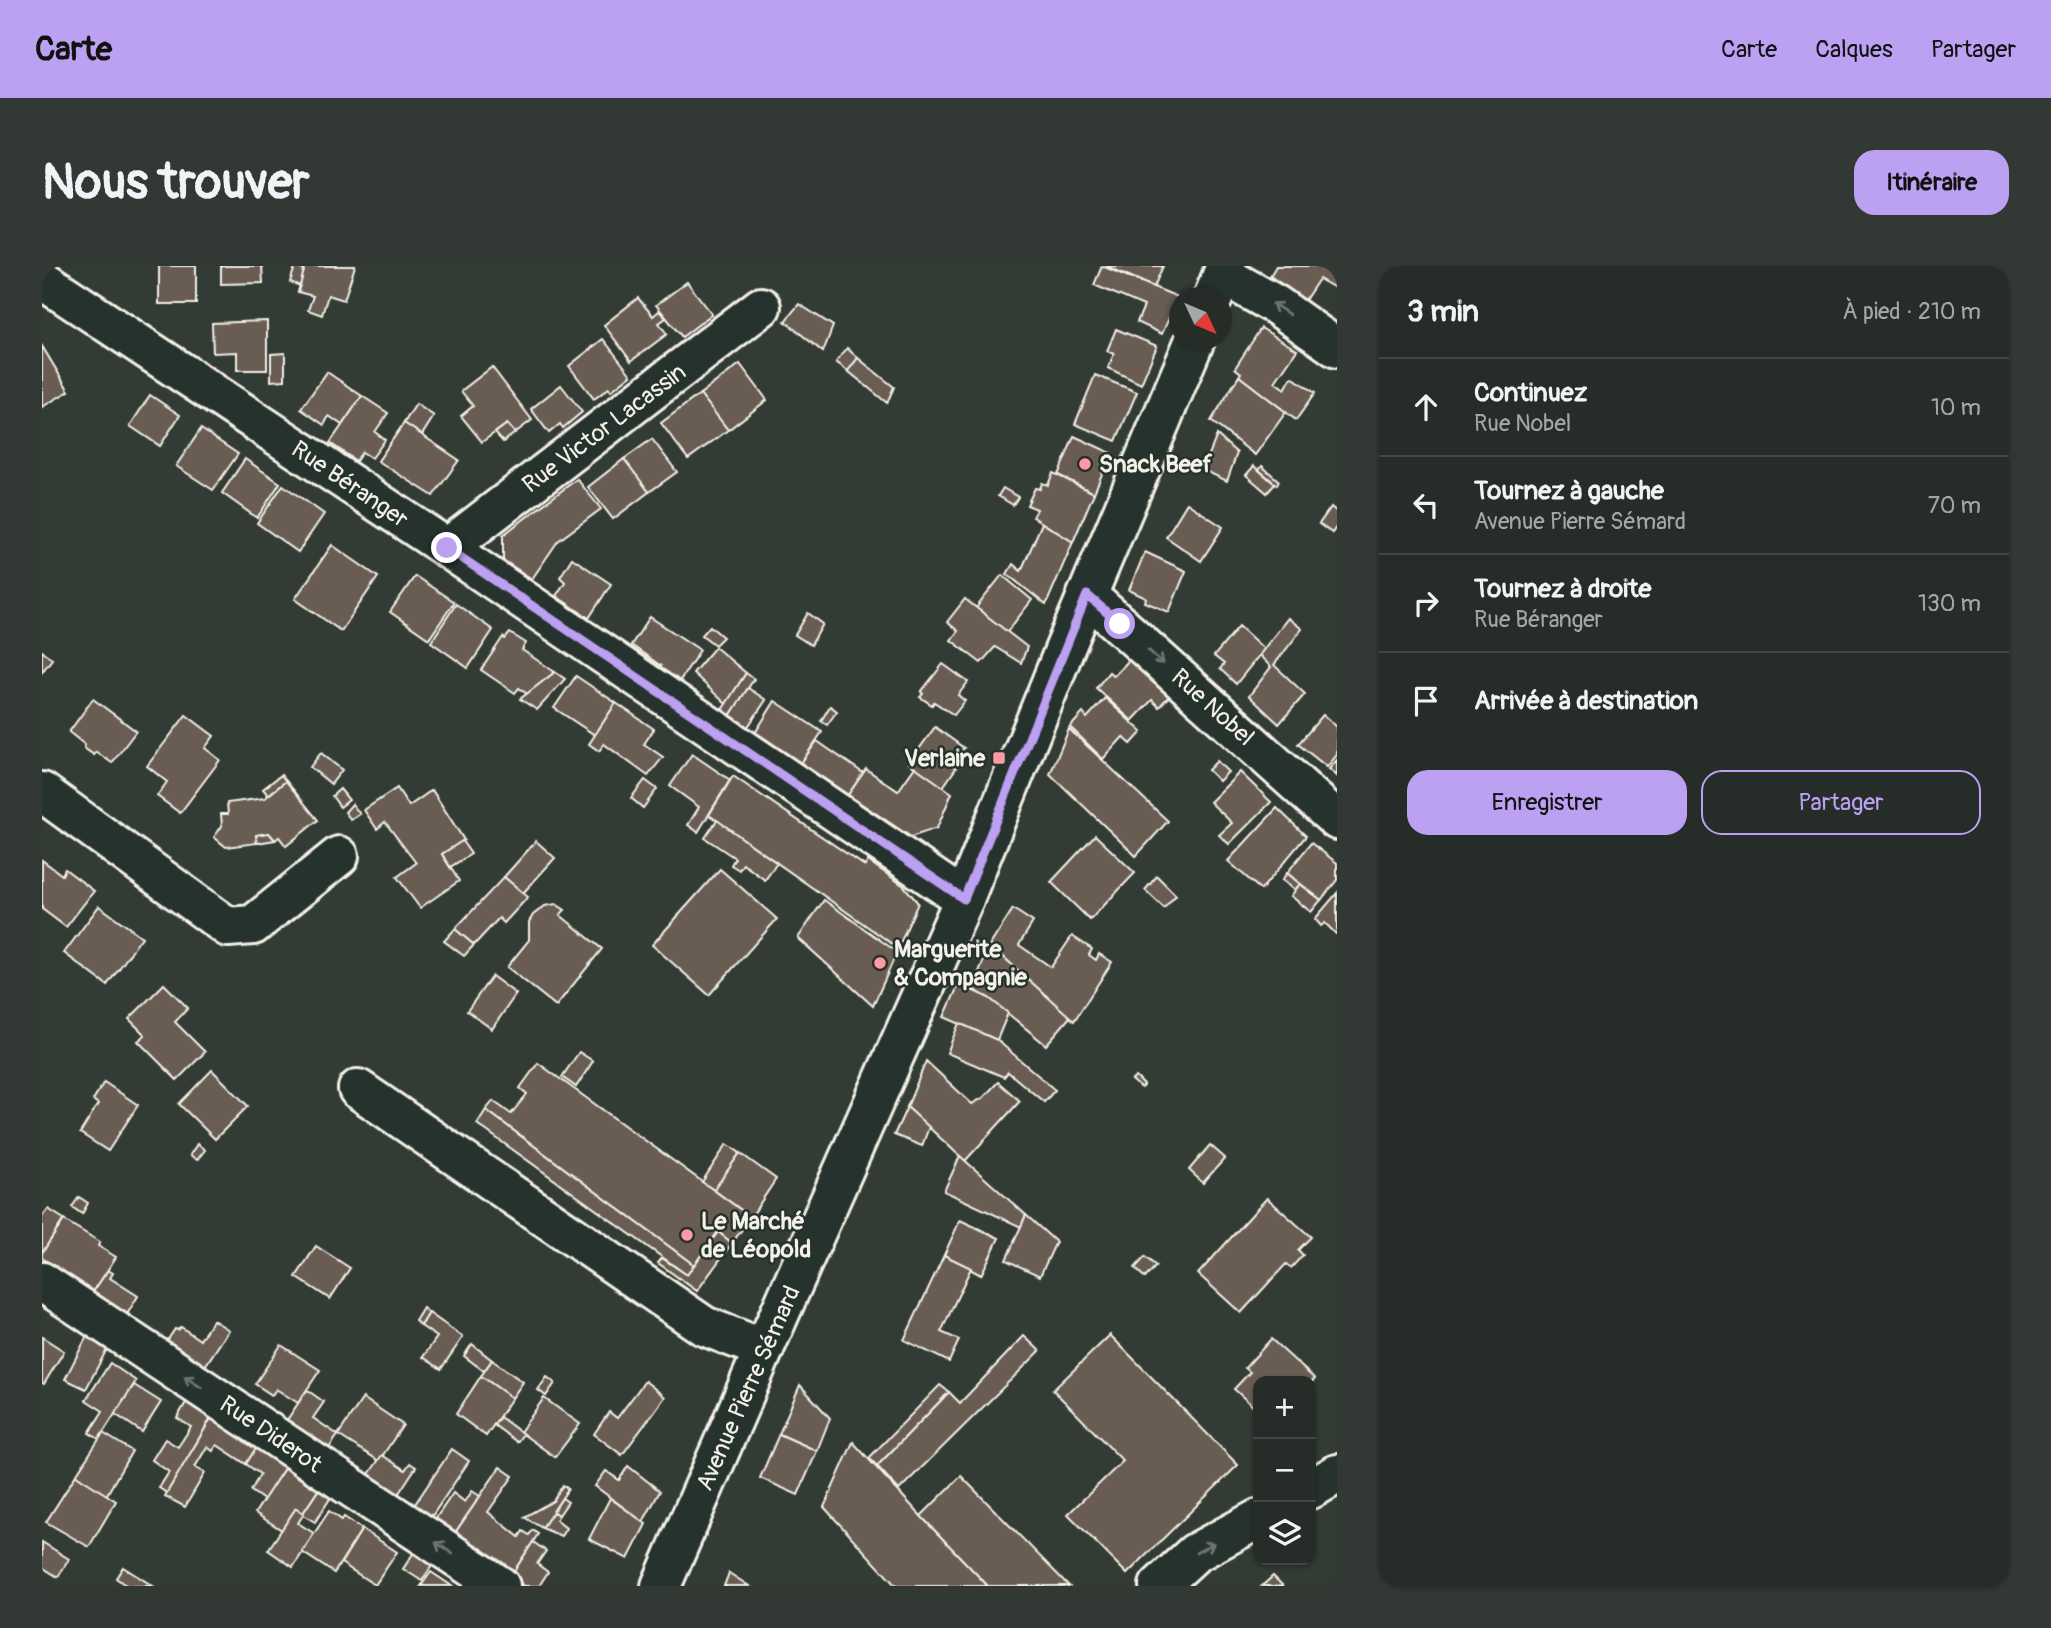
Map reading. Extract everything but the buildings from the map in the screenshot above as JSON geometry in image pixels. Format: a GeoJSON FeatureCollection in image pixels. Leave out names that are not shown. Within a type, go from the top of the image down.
{"type":"FeatureCollection","features":[{"type":"Feature","properties":{"kind":"street","name":"Rue Béranger"},"geometry":{"type":"LineString","coordinates":[[54,278],[964,899]]}},
{"type":"Feature","properties":{"kind":"street"},"geometry":{"type":"LineString","coordinates":[[1221,280],[1276,305],[1337,348]]}},
{"type":"Feature","properties":{"kind":"street","name":"Rue Victor Lacassin"},"geometry":{"type":"LineString","coordinates":[[447,548],[761,307]]}},
{"type":"Feature","properties":{"kind":"street","name":"Avenue Pierre Sémard"},"geometry":{"type":"LineString","coordinates":[[661,1586],[964,899],[1087,595],[1191,350]]}},
{"type":"Feature","properties":{"kind":"street","name":"Rue Nobel"},"geometry":{"type":"LineString","coordinates":[[1087,595],[1337,820]]}},
{"type":"Feature","properties":{"kind":"street"},"geometry":{"type":"LineString","coordinates":[[42,792],[228,927],[253,925],[339,856]]}},
{"type":"Feature","properties":{"kind":"street"},"geometry":{"type":"LineString","coordinates":[[358,1089],[705,1326],[764,1349]]}},
{"type":"Feature","properties":{"kind":"street","name":"Rue Diderot"},"geometry":{"type":"LineString","coordinates":[[42,1282],[500,1586]]}},
{"type":"Feature","properties":{"kind":"street"},"geometry":{"type":"LineString","coordinates":[[1316,1486],[1337,1474]]}},
{"type":"Feature","properties":{"kind":"street"},"geometry":{"type":"LineString","coordinates":[[1158,1586],[1195,1553],[1253,1522]]}},
{"type":"Feature","properties":{"kind":"place","name":"Snack Beef"},"geometry":{"type":"Point","coordinates":[1085,464]}},
{"type":"Feature","properties":{"kind":"place","name":"Verlaine"},"geometry":{"type":"Point","coordinates":[999,758]}},
{"type":"Feature","properties":{"kind":"place","name":"Marguerite & Compagnie"},"geometry":{"type":"Point","coordinates":[880,963]}},
{"type":"Feature","properties":{"kind":"place","name":"Le Marché de Léopold"},"geometry":{"type":"Point","coordinates":[687,1235]}},
{"type":"Feature","properties":{"kind":"route"},"geometry":{"type":"LineString","coordinates":[[447,548],[964,899],[1087,595],[1120,624]]}}]}
